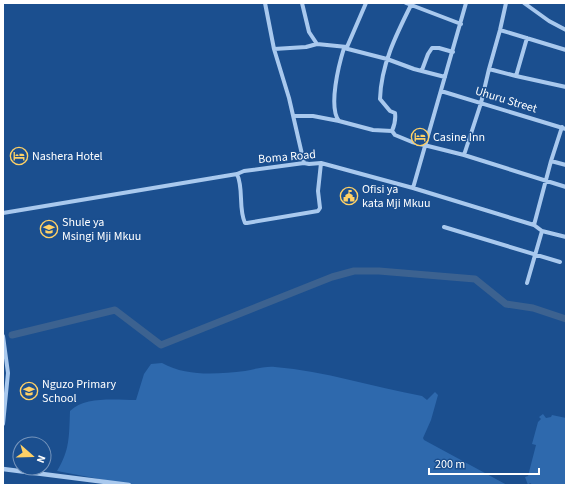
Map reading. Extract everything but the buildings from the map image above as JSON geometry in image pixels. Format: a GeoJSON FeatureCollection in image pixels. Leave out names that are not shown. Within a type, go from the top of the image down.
{"type":"FeatureCollection","features":[{"type":"Feature","properties":{"kind":"street"},"geometry":{"type":"LineString","coordinates":[[265,3],[274,49],[294,116],[304,163]]}},
{"type":"Feature","properties":{"kind":"street"},"geometry":{"type":"LineString","coordinates":[[302,3],[309,32],[317,44]]}},
{"type":"Feature","properties":{"kind":"street"},"geometry":{"type":"LineString","coordinates":[[339,121],[336,117],[334,99],[337,80],[346,48],[366,3]]}},
{"type":"Feature","properties":{"kind":"street"},"geometry":{"type":"LineString","coordinates":[[406,3],[461,24]]}},
{"type":"Feature","properties":{"kind":"street"},"geometry":{"type":"LineString","coordinates":[[413,188],[466,3]]}},
{"type":"Feature","properties":{"kind":"street"},"geometry":{"type":"LineString","coordinates":[[464,155],[481,103],[488,69],[500,30],[506,3]]}},
{"type":"Feature","properties":{"kind":"street"},"geometry":{"type":"LineString","coordinates":[[524,3],[549,21],[566,30]]}},
{"type":"Feature","properties":{"kind":"street"},"geometry":{"type":"LineString","coordinates":[[392,131],[396,122],[395,113],[390,111],[380,99],[383,76],[394,40],[411,6]]}},
{"type":"Feature","properties":{"kind":"street"},"geometry":{"type":"LineString","coordinates":[[500,30],[566,50]]}},
{"type":"Feature","properties":{"kind":"street"},"geometry":{"type":"LineString","coordinates":[[516,76],[527,38]]}},
{"type":"Feature","properties":{"kind":"street"},"geometry":{"type":"LineString","coordinates":[[274,49],[306,48],[317,44],[346,48],[445,77]]}},
{"type":"Feature","properties":{"kind":"street"},"geometry":{"type":"LineString","coordinates":[[422,70],[432,48],[439,48],[453,52]]}},
{"type":"Feature","properties":{"kind":"street"},"geometry":{"type":"LineString","coordinates":[[488,69],[566,87]]}},
{"type":"Feature","properties":{"kind":"street","name":"Uhuru Street"},"geometry":{"type":"LineString","coordinates":[[441,91],[564,128]]}},
{"type":"Feature","properties":{"kind":"street"},"geometry":{"type":"LineString","coordinates":[[328,119],[333,115],[335,110]]}},
{"type":"Feature","properties":{"kind":"street"},"geometry":{"type":"LineString","coordinates":[[294,116],[313,116],[373,130],[392,131],[395,135],[412,142],[464,155],[566,187]]}},
{"type":"Feature","properties":{"kind":"street"},"geometry":{"type":"LineString","coordinates":[[534,225],[547,182],[551,161],[564,128]]}},
{"type":"Feature","properties":{"kind":"street"},"geometry":{"type":"LineString","coordinates":[[551,161],[566,165]]}},
{"type":"Feature","properties":{"kind":"street","name":"Boma Road"},"geometry":{"type":"LineString","coordinates":[[3,213],[237,174],[244,171],[304,163],[321,163],[413,188],[534,225],[542,231],[566,236]]}},
{"type":"Feature","properties":{"kind":"street"},"geometry":{"type":"LineString","coordinates":[[237,174],[240,180],[243,216],[245,223],[248,223],[318,211],[320,208],[318,192],[321,163]]}},
{"type":"Feature","properties":{"kind":"street"},"geometry":{"type":"LineString","coordinates":[[444,227],[560,262]]}},
{"type":"Feature","properties":{"kind":"street"},"geometry":{"type":"LineString","coordinates":[[527,283],[542,231]]}},
{"type":"Feature","properties":{"kind":"street"},"geometry":{"type":"LineString","coordinates":[[3,336],[8,373],[3,424]]}},
{"type":"Feature","properties":{"kind":"street"},"geometry":{"type":"LineString","coordinates":[[3,469],[129,485]]}},
{"type":"Feature","properties":{"kind":"shaded area"},"geometry":{"type":"Polygon","coordinates":[[[162,363],[182,371],[203,373],[235,372],[268,367],[294,369],[422,396],[427,400],[435,392],[438,395],[431,420],[423,438],[424,440],[507,485],[131,485],[57,471],[67,449],[70,411],[76,406],[92,401],[136,400],[144,374],[151,364],[162,363]]]}},
{"type":"Feature","properties":{"kind":"shaded area"},"geometry":{"type":"Polygon","coordinates":[[[543,414],[546,418],[551,417],[552,415],[566,418],[566,485],[533,485],[530,483],[528,485],[525,477],[528,476],[536,445],[532,444],[538,422],[541,419],[539,417],[543,414]]]}},
{"type":"Feature","properties":{"kind":"waterway"},"geometry":{"type":"LineString","coordinates":[[12,335],[115,310],[161,345],[332,277],[354,271],[379,271],[475,279],[506,304],[533,308],[566,319]]}},
{"type":"Feature","properties":{"kind":"place","name":"Casine Inn"},"geometry":{"type":"Point","coordinates":[420,137]}},
{"type":"Feature","properties":{"kind":"place","name":"Nashera Hotel"},"geometry":{"type":"Point","coordinates":[19,156]}},
{"type":"Feature","properties":{"kind":"place","name":"Ofisi ya kata Mji Mkuu"},"geometry":{"type":"Point","coordinates":[349,196]}},
{"type":"Feature","properties":{"kind":"place","name":"Shule ya Msingi Mji Mkuu"},"geometry":{"type":"Point","coordinates":[49,229]}},
{"type":"Feature","properties":{"kind":"place","name":"Nguzo Primary School"},"geometry":{"type":"Point","coordinates":[29,391]}}]}
